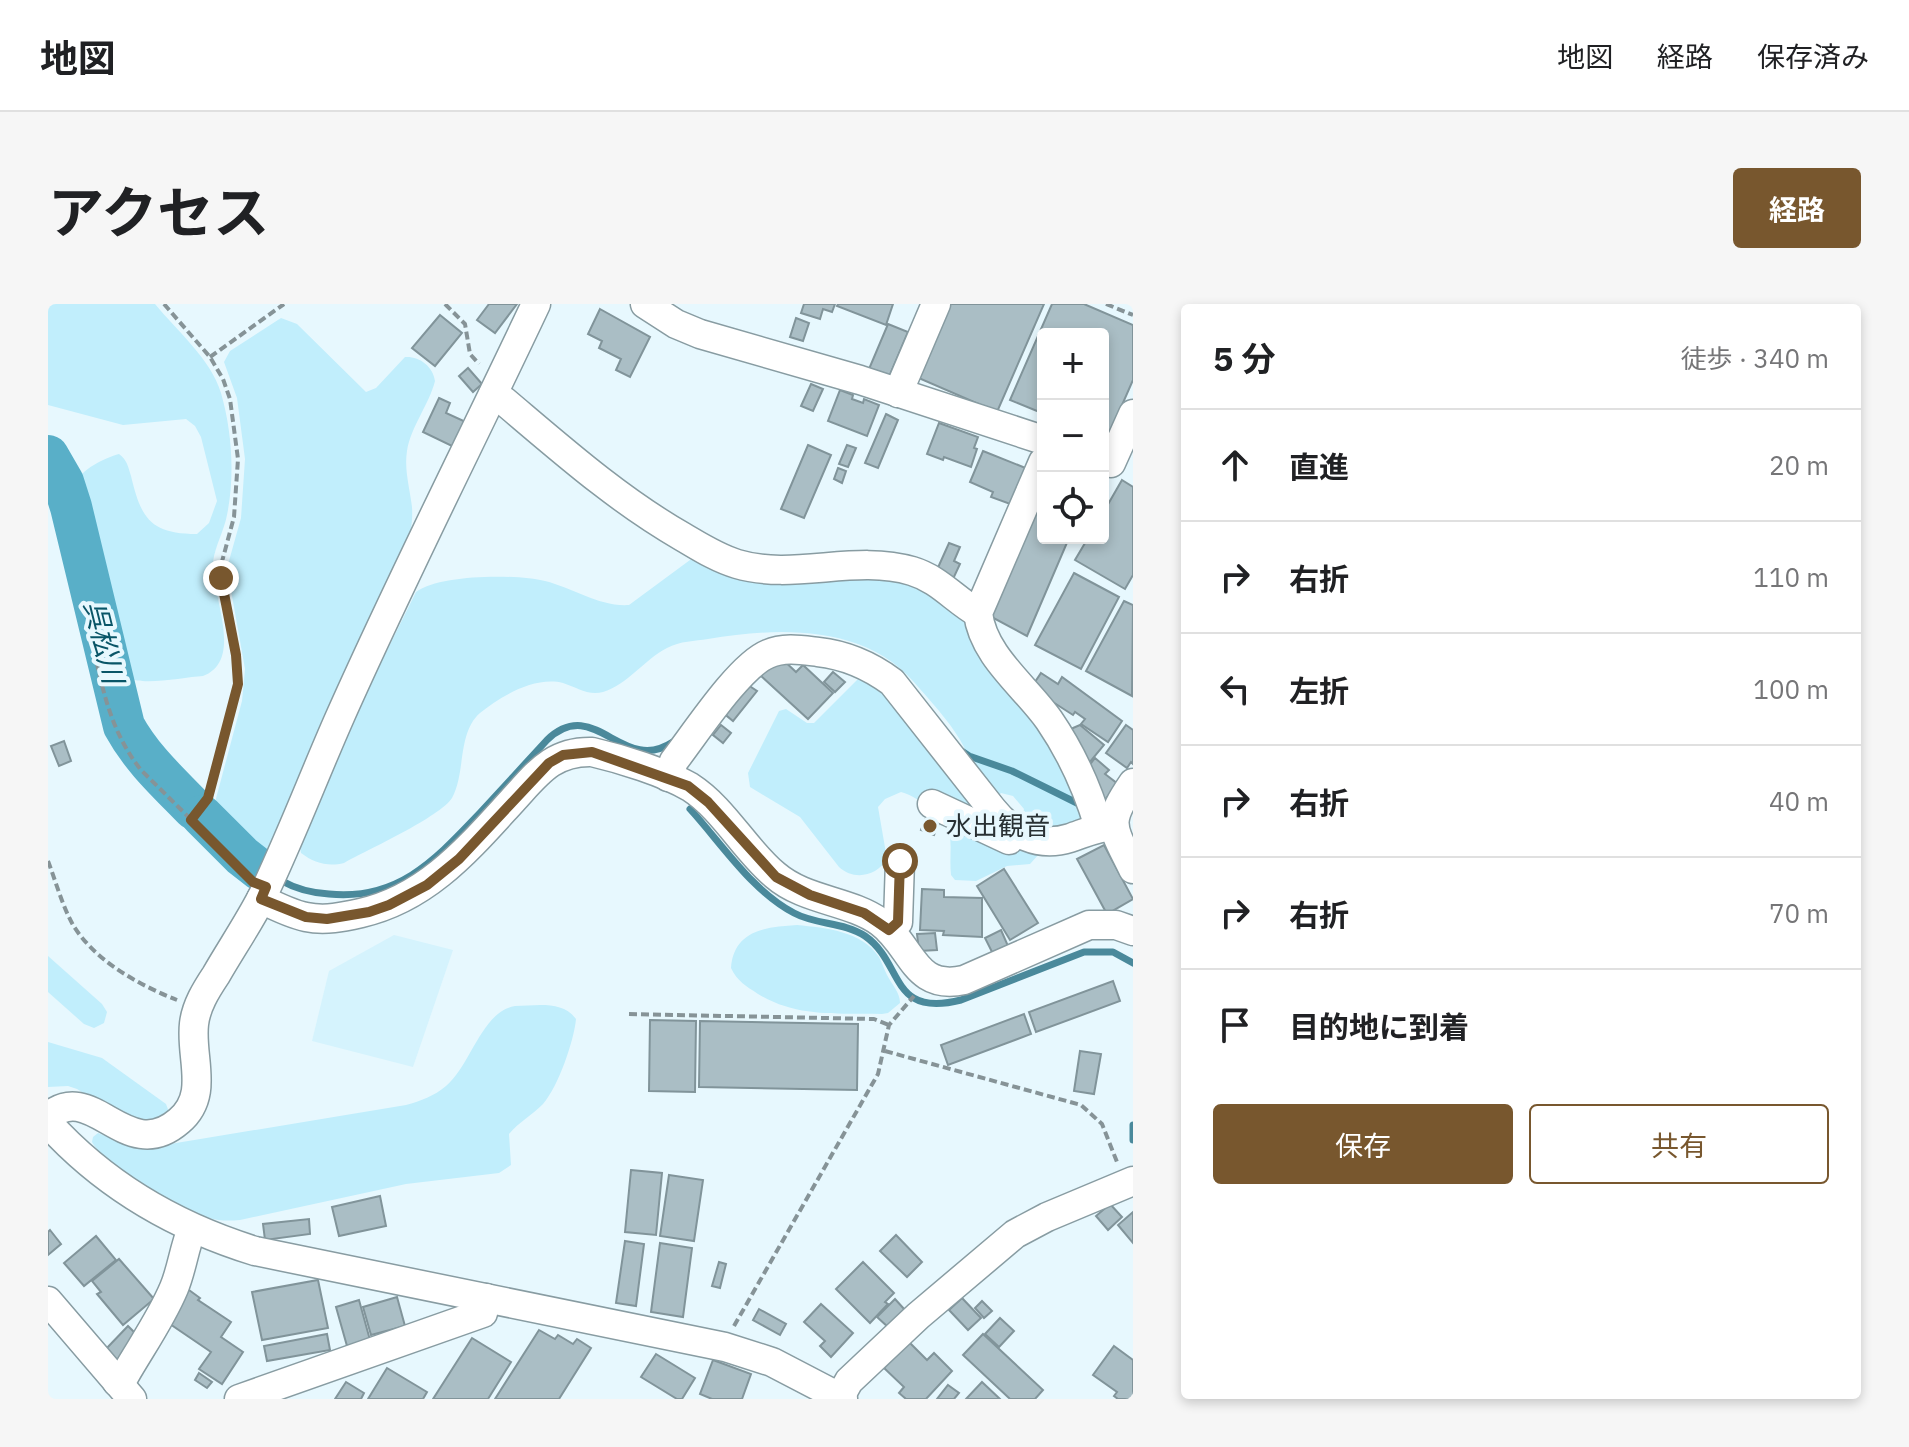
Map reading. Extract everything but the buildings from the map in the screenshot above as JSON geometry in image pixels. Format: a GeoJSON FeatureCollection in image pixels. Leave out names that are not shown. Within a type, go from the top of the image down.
{"type":"FeatureCollection","features":[{"type":"Feature","properties":{"kind":"street"},"geometry":{"type":"LineString","coordinates":[[536,304],[338,720],[263,893],[197,1009],[194,1040],[197,1088],[194,1101],[179,1122],[155,1133],[142,1134],[117,1126],[77,1105],[58,1108],[48,1120],[94,1168],[123,1190],[192,1229],[255,1251],[727,1347],[772,1362],[842,1398],[849,1381],[918,1316],[1008,1240],[1047,1217],[1129,1183]]}},
{"type":"Feature","properties":{"kind":"street"},"geometry":{"type":"LineString","coordinates":[[645,304],[676,324],[700,334],[1037,438]]}},
{"type":"Feature","properties":{"kind":"street"},"geometry":{"type":"LineString","coordinates":[[898,393],[936,304]]}},
{"type":"Feature","properties":{"kind":"street"},"geometry":{"type":"LineString","coordinates":[[497,387],[504,401],[590,475],[642,513],[716,556],[758,569],[872,564],[893,566],[934,581],[978,613]]}},
{"type":"Feature","properties":{"kind":"street"},"geometry":{"type":"LineString","coordinates":[[1116,465],[1133,414]]}},
{"type":"Feature","properties":{"kind":"street"},"geometry":{"type":"LineString","coordinates":[[1039,472],[978,613],[980,627],[1001,661],[1060,737],[1092,802],[1133,869]]}},
{"type":"Feature","properties":{"kind":"street"},"geometry":{"type":"LineString","coordinates":[[668,777],[674,761],[746,670],[757,659],[785,649],[852,659],[874,668],[892,682],[998,818],[1024,837],[1046,842],[1067,839],[1106,826],[1133,783]]}},
{"type":"Feature","properties":{"kind":"street"},"geometry":{"type":"LineString","coordinates":[[263,893],[306,917],[327,919],[369,912],[408,896],[459,859],[538,773],[563,755],[592,752],[668,777],[699,794],[776,877],[810,895],[864,913],[889,930],[923,975],[936,981],[950,983],[964,980],[1089,925],[1116,925],[1133,931]]}},
{"type":"Feature","properties":{"kind":"street"},"geometry":{"type":"LineString","coordinates":[[932,804],[1009,840],[1014,831]]}},
{"type":"Feature","properties":{"kind":"street"},"geometry":{"type":"LineString","coordinates":[[889,930],[898,922],[900,861]]}},
{"type":"Feature","properties":{"kind":"street"},"geometry":{"type":"LineString","coordinates":[[124,1390],[125,1375],[175,1286],[192,1229]]}},
{"type":"Feature","properties":{"kind":"street"},"geometry":{"type":"LineString","coordinates":[[239,1399],[483,1313],[486,1298]]}},
{"type":"Feature","properties":{"kind":"street"},"geometry":{"type":"LineString","coordinates":[[48,1301],[124,1390]]}},
{"type":"Feature","properties":{"kind":"path"},"geometry":{"type":"LineString","coordinates":[[164,304],[210,357],[227,389],[238,459],[234,517],[220,569],[236,655],[238,684],[208,798],[191,820]]}},
{"type":"Feature","properties":{"kind":"path"},"geometry":{"type":"LineString","coordinates":[[210,357],[284,304]]}},
{"type":"Feature","properties":{"kind":"path"},"geometry":{"type":"LineString","coordinates":[[445,304],[465,324],[470,354],[497,387]]}},
{"type":"Feature","properties":{"kind":"path"},"geometry":{"type":"LineString","coordinates":[[1106,304],[1133,315]]}},
{"type":"Feature","properties":{"kind":"path"},"geometry":{"type":"LineString","coordinates":[[89,627],[115,731],[141,770],[263,893]]}},
{"type":"Feature","properties":{"kind":"path"},"geometry":{"type":"LineString","coordinates":[[48,861],[72,923],[88,942],[137,983],[197,1009]]}},
{"type":"Feature","properties":{"kind":"path"},"geometry":{"type":"LineString","coordinates":[[727,1347],[730,1333],[878,1074],[889,1025],[911,1000]]}},
{"type":"Feature","properties":{"kind":"path"},"geometry":{"type":"LineString","coordinates":[[629,1014],[874,1019],[889,1025]]}},
{"type":"Feature","properties":{"kind":"path"},"geometry":{"type":"LineString","coordinates":[[885,1051],[1081,1105],[1102,1124],[1129,1183]]}},
{"type":"Feature","properties":{"kind":"shaded area"},"geometry":{"type":"Polygon","coordinates":[[[48,304],[155,304],[202,357],[221,393],[230,438],[231,485],[226,521],[213,562],[224,641],[222,656],[215,668],[203,676],[144,681],[129,678],[121,671],[116,662],[75,484],[88,469],[119,454],[127,464],[139,502],[150,520],[168,531],[197,534],[209,523],[217,501],[201,437],[195,426],[186,419],[123,425],[48,405],[48,304]]]}},
{"type":"Feature","properties":{"kind":"shaded area"},"geometry":{"type":"Polygon","coordinates":[[[281,318],[297,324],[366,392],[376,388],[405,357],[424,363],[435,381],[407,451],[412,513],[406,551],[270,848],[263,853],[246,848],[238,841],[214,806],[242,701],[245,669],[227,568],[241,518],[245,459],[237,398],[224,362],[230,351],[281,318]]]}},
{"type":"Feature","properties":{"kind":"shaded area"},"geometry":{"type":"Polygon","coordinates":[[[701,557],[757,576],[872,571],[912,578],[931,587],[971,619],[977,635],[1002,675],[1035,713],[1054,741],[1085,804],[1086,815],[1074,828],[1057,833],[1034,832],[1015,823],[971,772],[964,747],[944,717],[907,674],[892,662],[858,644],[840,639],[802,633],[765,633],[672,646],[620,684],[603,692],[587,692],[563,683],[541,682],[508,694],[473,721],[465,742],[456,788],[445,806],[344,863],[321,863],[301,853],[299,842],[350,725],[416,592],[427,586],[460,579],[516,577],[545,581],[597,600],[629,605],[690,560],[701,557]],[[1001,793],[997,797],[998,803],[1014,817],[1022,816],[1024,809],[1013,796],[1001,793]]]}},
{"type":"Feature","properties":{"kind":"shaded area"},"geometry":{"type":"Polygon","coordinates":[[[860,677],[869,677],[1040,853],[1030,864],[1007,866],[976,881],[955,880],[951,875],[950,837],[945,821],[912,796],[901,792],[885,799],[878,807],[887,859],[871,873],[851,874],[839,867],[800,817],[750,787],[748,773],[779,711],[786,709],[807,723],[814,723],[860,677]]]}},
{"type":"Feature","properties":{"kind":"shaded area"},"geometry":{"type":"Polygon","coordinates":[[[797,925],[842,932],[863,941],[879,957],[900,1003],[882,1014],[803,1011],[773,1002],[739,980],[731,968],[733,955],[745,938],[763,929],[797,925]]]}},
{"type":"Feature","properties":{"kind":"shaded area"},"geometry":{"type":"Polygon","coordinates":[[[394,935],[453,950],[413,1067],[312,1041],[329,971],[394,935]]]}},
{"type":"Feature","properties":{"kind":"shaded area"},"geometry":{"type":"Polygon","coordinates":[[[48,956],[102,1004],[107,1012],[104,1023],[94,1028],[84,1024],[48,992],[48,956]]]}},
{"type":"Feature","properties":{"kind":"shaded area"},"geometry":{"type":"Polygon","coordinates":[[[515,1006],[556,1007],[564,1009],[576,1019],[569,1051],[554,1087],[543,1104],[509,1134],[511,1165],[499,1173],[406,1184],[240,1220],[220,1220],[196,1213],[163,1197],[112,1163],[92,1142],[98,1133],[125,1144],[158,1146],[417,1102],[446,1086],[455,1077],[485,1028],[504,1010],[515,1006]]]}},
{"type":"Feature","properties":{"kind":"shaded area"},"geometry":{"type":"Polygon","coordinates":[[[48,1042],[102,1058],[166,1104],[169,1112],[158,1119],[134,1119],[77,1089],[48,1087],[48,1042]]]}},
{"type":"Feature","properties":{"kind":"waterway","name":"呉松川"},"geometry":{"type":"LineString","coordinates":[[48,456],[63,482],[71,507],[124,726],[147,760],[194,809]]}},
{"type":"Feature","properties":{"kind":"waterway"},"geometry":{"type":"LineString","coordinates":[[282,881],[305,890],[329,894],[376,891],[396,884],[448,846],[547,740],[564,728],[580,726],[595,729],[639,750],[655,750],[673,742]]}},
{"type":"Feature","properties":{"kind":"waterway"},"geometry":{"type":"LineString","coordinates":[[960,750],[1012,771],[1083,806]]}},
{"type":"Feature","properties":{"kind":"waterway"},"geometry":{"type":"LineString","coordinates":[[690,809],[738,866],[779,904],[803,917],[848,928],[865,936],[877,947],[909,995],[921,1001],[938,1004],[961,1000],[1084,952],[1113,952],[1133,963]]}},
{"type":"Feature","properties":{"kind":"waterway","name":"呉松川"},"geometry":{"type":"LineString","coordinates":[[202,816],[260,870]]}},
{"type":"Feature","properties":{"kind":"waterway"},"geometry":{"type":"LineString","coordinates":[[1133,1125],[1133,1140]]}},
{"type":"Feature","properties":{"kind":"place","name":"水出観音"},"geometry":{"type":"Point","coordinates":[930,826]}},
{"type":"Feature","properties":{"kind":"route"},"geometry":{"type":"LineString","coordinates":[[221,578],[236,655],[238,684],[208,798],[191,820],[253,882],[266,887],[261,899],[286,910],[306,917],[327,919],[369,912],[408,896],[459,859],[549,763],[577,752],[607,756],[688,786],[708,802],[776,877],[810,895],[864,913],[889,930],[898,922],[900,861]]}}]}
